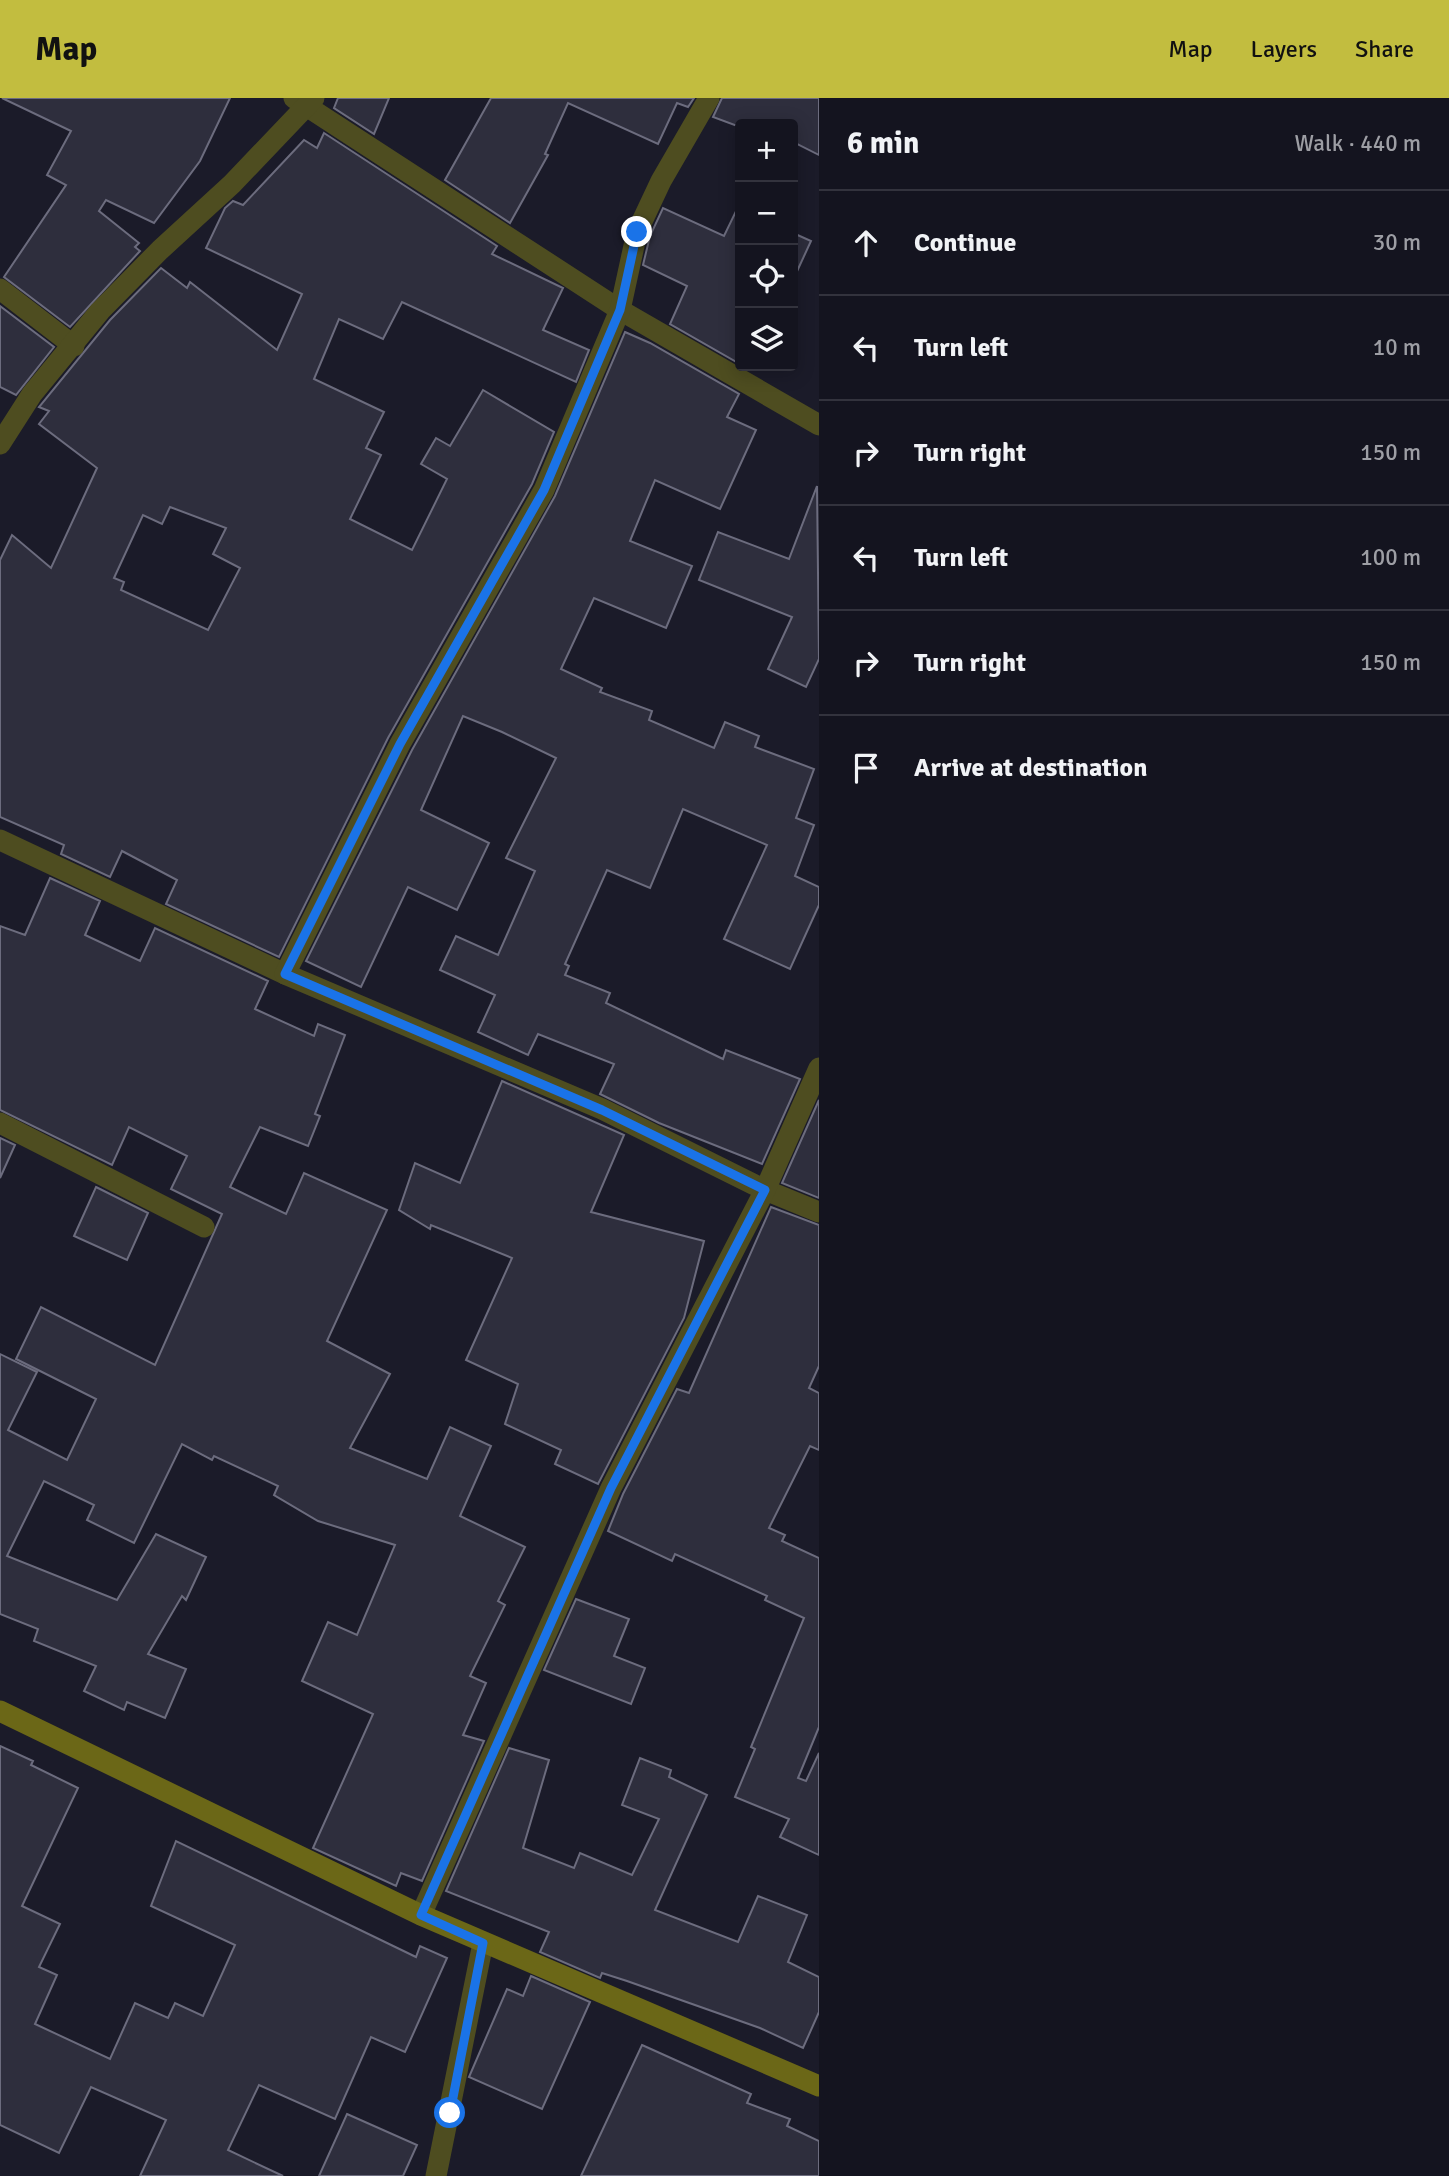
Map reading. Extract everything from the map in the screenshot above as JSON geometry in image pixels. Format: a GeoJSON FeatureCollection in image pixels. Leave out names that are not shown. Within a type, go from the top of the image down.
{"type":"FeatureCollection","features":[{"type":"Feature","properties":{"kind":"street"},"geometry":{"type":"LineString","coordinates":[[285,974],[400,744],[544,490],[620,310],[637,232],[661,181],[709,98]]}},
{"type":"Feature","properties":{"kind":"street"},"geometry":{"type":"LineString","coordinates":[[0,444],[32,394],[100,311],[160,250],[232,184],[306,101],[620,310],[819,425]]}},
{"type":"Feature","properties":{"kind":"street"},"geometry":{"type":"LineString","coordinates":[[0,289],[74,346]]}},
{"type":"Feature","properties":{"kind":"street"},"geometry":{"type":"LineString","coordinates":[[0,840],[285,974],[602,1110],[765,1190],[819,1212]]}},
{"type":"Feature","properties":{"kind":"street"},"geometry":{"type":"LineString","coordinates":[[421,1915],[611,1488],[765,1190],[819,1068]]}},
{"type":"Feature","properties":{"kind":"street"},"geometry":{"type":"LineString","coordinates":[[0,1123],[204,1227]]}},
{"type":"Feature","properties":{"kind":"street"},"geometry":{"type":"LineString","coordinates":[[0,1711],[421,1915],[819,2086]]}},
{"type":"Feature","properties":{"kind":"street"},"geometry":{"type":"LineString","coordinates":[[436,2176],[483,1943]]}},
{"type":"Feature","properties":{"kind":"building"},"geometry":{"type":"Polygon","coordinates":[[[2,98],[230,98],[200,161],[154,223],[106,200],[99,211],[139,243],[135,247],[140,251],[70,327],[4,277],[66,185],[47,175],[71,131],[2,98]]]}},
{"type":"Feature","properties":{"kind":"building"},"geometry":{"type":"Polygon","coordinates":[[[338,98],[389,98],[374,134],[334,108],[338,98]]]}},
{"type":"Feature","properties":{"kind":"building"},"geometry":{"type":"Polygon","coordinates":[[[491,98],[694,98],[688,107],[677,103],[658,144],[568,103],[545,154],[548,155],[510,223],[445,180],[491,98]]]}},
{"type":"Feature","properties":{"kind":"building"},"geometry":{"type":"Polygon","coordinates":[[[722,98],[819,98],[819,155],[798,144],[798,119],[735,119],[735,125],[713,117],[722,98]]]}},
{"type":"Feature","properties":{"kind":"building"},"geometry":{"type":"Polygon","coordinates":[[[324,133],[497,246],[492,254],[563,288],[543,330],[589,350],[576,382],[402,302],[383,339],[339,319],[314,379],[384,412],[366,448],[381,455],[350,519],[412,550],[447,479],[421,464],[436,438],[450,446],[483,390],[554,432],[532,484],[388,738],[279,957],[166,904],[177,880],[122,851],[110,877],[61,854],[64,845],[0,817],[0,560],[12,535],[51,568],[97,468],[39,424],[49,411],[39,407],[110,320],[161,268],[187,288],[190,282],[277,350],[302,294],[206,248],[225,208],[233,201],[243,205],[304,140],[317,148],[324,133]],[[170,507],[162,524],[143,515],[114,578],[124,582],[121,590],[208,630],[240,568],[213,554],[226,528],[170,507]]]}},
{"type":"Feature","properties":{"kind":"building"},"geometry":{"type":"Polygon","coordinates":[[[663,208],[724,236],[735,213],[735,361],[670,324],[687,286],[643,265],[650,236],[663,208]]]}},
{"type":"Feature","properties":{"kind":"building"},"geometry":{"type":"Polygon","coordinates":[[[798,235],[811,241],[798,269],[798,235]]]}},
{"type":"Feature","properties":{"kind":"building"},"geometry":{"type":"Polygon","coordinates":[[[0,306],[54,347],[16,395],[0,387],[0,306]]]}},
{"type":"Feature","properties":{"kind":"building"},"geometry":{"type":"Polygon","coordinates":[[[625,332],[650,343],[739,394],[727,417],[756,430],[720,509],[655,480],[630,541],[692,566],[666,628],[594,598],[561,669],[602,688],[600,692],[652,711],[649,720],[714,748],[725,722],[759,736],[755,747],[814,769],[796,818],[814,825],[795,876],[819,887],[819,905],[790,969],[724,939],[767,845],[683,809],[650,888],[607,870],[565,964],[569,966],[565,975],[610,993],[606,1003],[723,1059],[726,1050],[800,1079],[762,1164],[659,1123],[600,1094],[614,1064],[538,1034],[528,1055],[478,1032],[495,995],[440,970],[456,936],[498,955],[535,871],[506,858],[556,758],[502,732],[463,716],[421,810],[489,843],[457,910],[408,887],[361,987],[306,961],[412,750],[555,496],[625,332]]]}},
{"type":"Feature","properties":{"kind":"building"},"geometry":{"type":"Polygon","coordinates":[[[817,486],[819,659],[806,687],[768,669],[792,617],[699,580],[718,532],[789,559],[817,486]]]}},
{"type":"Feature","properties":{"kind":"building"},"geometry":{"type":"Polygon","coordinates":[[[50,878],[100,901],[85,935],[140,961],[155,928],[268,981],[255,1009],[314,1036],[318,1024],[345,1035],[315,1114],[320,1116],[308,1146],[260,1127],[230,1187],[286,1214],[304,1173],[387,1210],[327,1341],[390,1374],[350,1448],[427,1479],[450,1427],[491,1446],[460,1516],[525,1547],[498,1601],[505,1605],[470,1676],[486,1683],[463,1735],[484,1741],[422,1881],[401,1873],[396,1886],[313,1848],[373,1714],[302,1681],[328,1622],[357,1635],[395,1545],[318,1521],[274,1495],[278,1486],[214,1456],[212,1460],[182,1444],[134,1543],[87,1520],[94,1505],[44,1481],[7,1556],[117,1600],[156,1534],[206,1557],[186,1600],[182,1596],[148,1654],[186,1669],[165,1718],[127,1702],[124,1710],[84,1691],[96,1666],[34,1641],[38,1629],[0,1614],[0,1354],[37,1372],[8,1430],[67,1460],[96,1399],[16,1359],[41,1307],[155,1365],[222,1214],[171,1189],[187,1156],[129,1127],[112,1165],[0,1110],[0,926],[25,935],[50,878]]]}},
{"type":"Feature","properties":{"kind":"building"},"geometry":{"type":"Polygon","coordinates":[[[502,1081],[624,1135],[591,1212],[704,1241],[684,1318],[598,1484],[555,1464],[561,1450],[505,1424],[518,1384],[466,1360],[512,1258],[431,1225],[430,1229],[399,1210],[415,1163],[460,1183],[502,1081]]]}},
{"type":"Feature","properties":{"kind":"building"},"geometry":{"type":"Polygon","coordinates":[[[819,1100],[819,1198],[782,1183],[819,1100]]]}},
{"type":"Feature","properties":{"kind":"building"},"geometry":{"type":"Polygon","coordinates":[[[0,1138],[15,1145],[0,1178],[0,1138]]]}},
{"type":"Feature","properties":{"kind":"building"},"geometry":{"type":"Polygon","coordinates":[[[96,1187],[148,1213],[127,1260],[74,1236],[96,1187]]]}},
{"type":"Feature","properties":{"kind":"building"},"geometry":{"type":"Polygon","coordinates":[[[771,1207],[819,1225],[819,1366],[809,1388],[819,1393],[819,1450],[810,1446],[769,1528],[785,1535],[782,1541],[819,1558],[819,1727],[798,1778],[806,1781],[819,1753],[819,1855],[780,1837],[789,1819],[735,1797],[755,1749],[751,1747],[804,1618],[765,1600],[767,1596],[675,1554],[672,1561],[608,1531],[623,1494],[677,1389],[689,1393],[771,1207]]]}},
{"type":"Feature","properties":{"kind":"building"},"geometry":{"type":"Polygon","coordinates":[[[576,1599],[629,1619],[614,1656],[645,1668],[631,1704],[544,1670],[576,1599]]]}},
{"type":"Feature","properties":{"kind":"building"},"geometry":{"type":"Polygon","coordinates":[[[0,1746],[33,1761],[31,1765],[78,1788],[22,1906],[60,1924],[39,1967],[57,1975],[35,2024],[110,2059],[135,2003],[168,2018],[175,2003],[203,2016],[235,1945],[151,1906],[176,1841],[416,1957],[420,1946],[447,1958],[405,2052],[371,2037],[335,2119],[259,2085],[228,2150],[283,2176],[140,2176],[166,2120],[91,2087],[59,2153],[0,2125],[0,1746]]]}},
{"type":"Feature","properties":{"kind":"building"},"geometry":{"type":"Polygon","coordinates":[[[509,1748],[549,1760],[523,1848],[574,1868],[580,1853],[632,1875],[659,1819],[622,1805],[640,1758],[671,1770],[669,1777],[707,1795],[655,1910],[738,1942],[758,1896],[807,1915],[788,1962],[819,1977],[819,2012],[803,2048],[760,2028],[602,1973],[600,1978],[540,1952],[549,1932],[446,1891],[509,1748]]]}},
{"type":"Feature","properties":{"kind":"building"},"geometry":{"type":"Polygon","coordinates":[[[531,1976],[590,2002],[542,2109],[469,2077],[507,1989],[523,1996],[531,1976]]]}},
{"type":"Feature","properties":{"kind":"building"},"geometry":{"type":"Polygon","coordinates":[[[642,2045],[751,2094],[747,2103],[790,2119],[787,2126],[819,2141],[819,2176],[581,2176],[642,2045]]]}},
{"type":"Feature","properties":{"kind":"building"},"geometry":{"type":"Polygon","coordinates":[[[347,2114],[417,2145],[403,2176],[319,2176],[347,2114]]]}},
{"type":"Feature","properties":{"kind":"route"},"geometry":{"type":"LineString","coordinates":[[450,2113],[483,1943],[421,1915],[611,1488],[765,1190],[602,1110],[285,974],[400,744],[544,490],[620,310],[637,232]]}}]}
